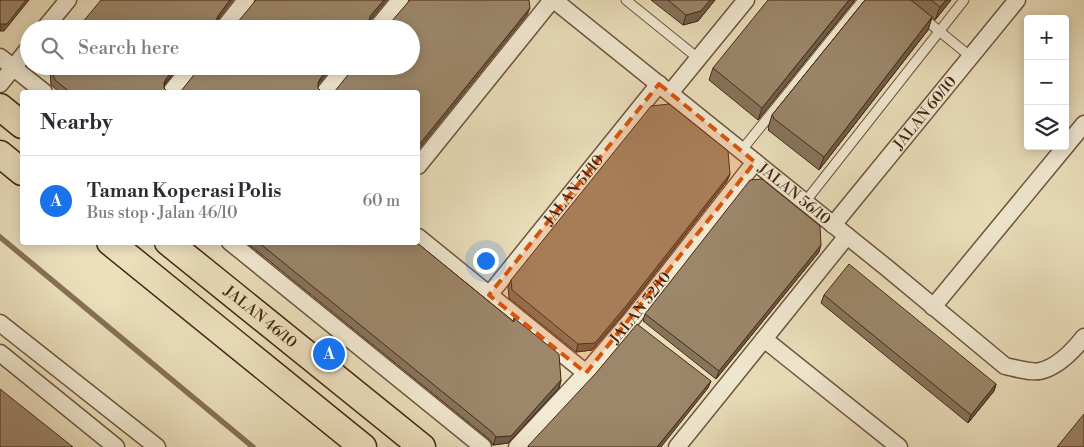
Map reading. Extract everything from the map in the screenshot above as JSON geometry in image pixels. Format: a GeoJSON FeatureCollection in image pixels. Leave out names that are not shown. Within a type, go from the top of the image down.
{"type":"FeatureCollection","features":[{"type":"Feature","properties":{"kind":"main road"},"geometry":{"type":"LineString","coordinates":[[0,107],[20,123]]}},
{"type":"Feature","properties":{"kind":"main road"},"geometry":{"type":"LineString","coordinates":[[0,154],[20,170]]}},
{"type":"Feature","properties":{"kind":"main road"},"geometry":{"type":"LineString","coordinates":[[114,245],[364,447]]}},
{"type":"Feature","properties":{"kind":"main road","name":"JALAN 46/10"},"geometry":{"type":"LineString","coordinates":[[172,245],[422,447]]}},
{"type":"Feature","properties":{"kind":"street"},"geometry":{"type":"LineString","coordinates":[[51,20],[68,0]]}},
{"type":"Feature","properties":{"kind":"street"},"geometry":{"type":"LineString","coordinates":[[230,20],[246,0]]}},
{"type":"Feature","properties":{"kind":"street"},"geometry":{"type":"LineString","coordinates":[[383,20],[400,0]]}},
{"type":"Feature","properties":{"kind":"street"},"geometry":{"type":"LineString","coordinates":[[420,164],[553,0]]}},
{"type":"Feature","properties":{"kind":"street","name":"JALAN 56/10"},"geometry":{"type":"LineString","coordinates":[[553,0],[847,236],[1004,366],[1026,371],[1040,371],[1058,363],[1084,337]]}},
{"type":"Feature","properties":{"kind":"street","name":"JALAN 51/10"},"geometry":{"type":"LineString","coordinates":[[489,295],[665,89],[699,59],[746,0]]}},
{"type":"Feature","properties":{"kind":"street","name":"JALAN 60/10"},"geometry":{"type":"LineString","coordinates":[[833,225],[1017,0]]}},
{"type":"Feature","properties":{"kind":"street"},"geometry":{"type":"LineString","coordinates":[[0,57],[20,73]]}},
{"type":"Feature","properties":{"kind":"street"},"geometry":{"type":"LineString","coordinates":[[0,84],[20,59]]}},
{"type":"Feature","properties":{"kind":"street"},"geometry":{"type":"LineString","coordinates":[[22,75],[41,90]]}},
{"type":"Feature","properties":{"kind":"street"},"geometry":{"type":"LineString","coordinates":[[173,90],[185,75]]}},
{"type":"Feature","properties":{"kind":"street"},"geometry":{"type":"LineString","coordinates":[[327,90],[339,75]]}},
{"type":"Feature","properties":{"kind":"street"},"geometry":{"type":"LineString","coordinates":[[933,307],[1084,124]]}},
{"type":"Feature","properties":{"kind":"street","name":"JALAN 52/10"},"geometry":{"type":"LineString","coordinates":[[517,447],[635,323],[755,162]]}},
{"type":"Feature","properties":{"kind":"street"},"geometry":{"type":"LineString","coordinates":[[680,446],[719,388],[764,339],[847,236]]}},
{"type":"Feature","properties":{"kind":"street"},"geometry":{"type":"LineString","coordinates":[[420,240],[586,373]]}},
{"type":"Feature","properties":{"kind":"street"},"geometry":{"type":"LineString","coordinates":[[234,245],[483,447]]}},
{"type":"Feature","properties":{"kind":"street"},"geometry":{"type":"LineString","coordinates":[[0,323],[157,447]]}},
{"type":"Feature","properties":{"kind":"street"},"geometry":{"type":"LineString","coordinates":[[764,339],[899,447]]}},
{"type":"Feature","properties":{"kind":"street"},"geometry":{"type":"LineString","coordinates":[[0,353],[116,447]]}},
{"type":"Feature","properties":{"kind":"lane"},"geometry":{"type":"LineString","coordinates":[[626,0],[699,59]]}},
{"type":"Feature","properties":{"kind":"lane"},"geometry":{"type":"LineString","coordinates":[[742,151],[863,0]]}},
{"type":"Feature","properties":{"kind":"lane"},"geometry":{"type":"LineString","coordinates":[[805,202],[964,0]]}},
{"type":"Feature","properties":{"kind":"lane"},"geometry":{"type":"LineString","coordinates":[[916,12],[971,57]]}},
{"type":"Feature","properties":{"kind":"highlighted area"},"geometry":{"type":"Polygon","coordinates":[[[659,84],[755,162],[586,373],[489,295],[659,84]]]}},
{"type":"Feature","properties":{"kind":"building"},"geometry":{"type":"Polygon","coordinates":[[[0,0],[26,0],[7,24],[0,24],[0,0]]]}},
{"type":"Feature","properties":{"kind":"building"},"geometry":{"type":"Polygon","coordinates":[[[101,0],[230,0],[216,20],[84,20],[101,0]]]}},
{"type":"Feature","properties":{"kind":"building"},"geometry":{"type":"Polygon","coordinates":[[[256,0],[384,0],[369,20],[239,20],[256,0]]]}},
{"type":"Feature","properties":{"kind":"building"},"geometry":{"type":"Polygon","coordinates":[[[410,0],[529,0],[530,8],[420,144],[420,90],[336,90],[348,75],[420,75],[420,20],[393,20],[410,0]]]}},
{"type":"Feature","properties":{"kind":"building"},"geometry":{"type":"Polygon","coordinates":[[[668,0],[710,0],[701,11],[686,15],[668,0]]]}},
{"type":"Feature","properties":{"kind":"building"},"geometry":{"type":"Polygon","coordinates":[[[768,0],[849,0],[762,108],[713,68],[768,0]]]}},
{"type":"Feature","properties":{"kind":"building"},"geometry":{"type":"Polygon","coordinates":[[[865,0],[911,0],[932,17],[824,157],[773,118],[772,115],[865,0]]]}},
{"type":"Feature","properties":{"kind":"building"},"geometry":{"type":"Polygon","coordinates":[[[931,0],[946,0],[940,7],[931,0]]]}},
{"type":"Feature","properties":{"kind":"building"},"geometry":{"type":"Polygon","coordinates":[[[54,75],[169,75],[164,83],[166,90],[67,90],[54,78],[54,75]]]}},
{"type":"Feature","properties":{"kind":"building"},"geometry":{"type":"Polygon","coordinates":[[[194,75],[323,75],[318,83],[320,90],[182,90],[194,75]]]}},
{"type":"Feature","properties":{"kind":"building"},"geometry":{"type":"Polygon","coordinates":[[[669,104],[728,151],[730,174],[595,343],[578,344],[512,290],[511,280],[651,106],[669,104]]]}},
{"type":"Feature","properties":{"kind":"building"},"geometry":{"type":"Polygon","coordinates":[[[762,179],[820,226],[821,245],[719,371],[645,314],[750,180],[762,179]]]}},
{"type":"Feature","properties":{"kind":"building"},"geometry":{"type":"Polygon","coordinates":[[[262,245],[420,245],[514,322],[514,318],[559,354],[561,380],[511,436],[496,437],[262,245]]]}},
{"type":"Feature","properties":{"kind":"building"},"geometry":{"type":"Polygon","coordinates":[[[849,264],[996,384],[971,415],[824,295],[849,264]]]}},
{"type":"Feature","properties":{"kind":"building"},"geometry":{"type":"Polygon","coordinates":[[[637,324],[711,381],[657,447],[528,447],[596,373],[637,324]]]}},
{"type":"Feature","properties":{"kind":"building"},"geometry":{"type":"Polygon","coordinates":[[[0,389],[73,447],[0,447],[0,389]]]}},
{"type":"Feature","properties":{"kind":"building"},"geometry":{"type":"Polygon","coordinates":[[[1084,414],[1084,447],[1057,447],[1084,414]]]}},
{"type":"Feature","properties":{"kind":"waterway"},"geometry":{"type":"LineString","coordinates":[[0,237],[253,447]]}},
{"type":"Feature","properties":{"kind":"place","name":"Taman Koperasi Polis"},"geometry":{"type":"Point","coordinates":[329,354]}}]}
